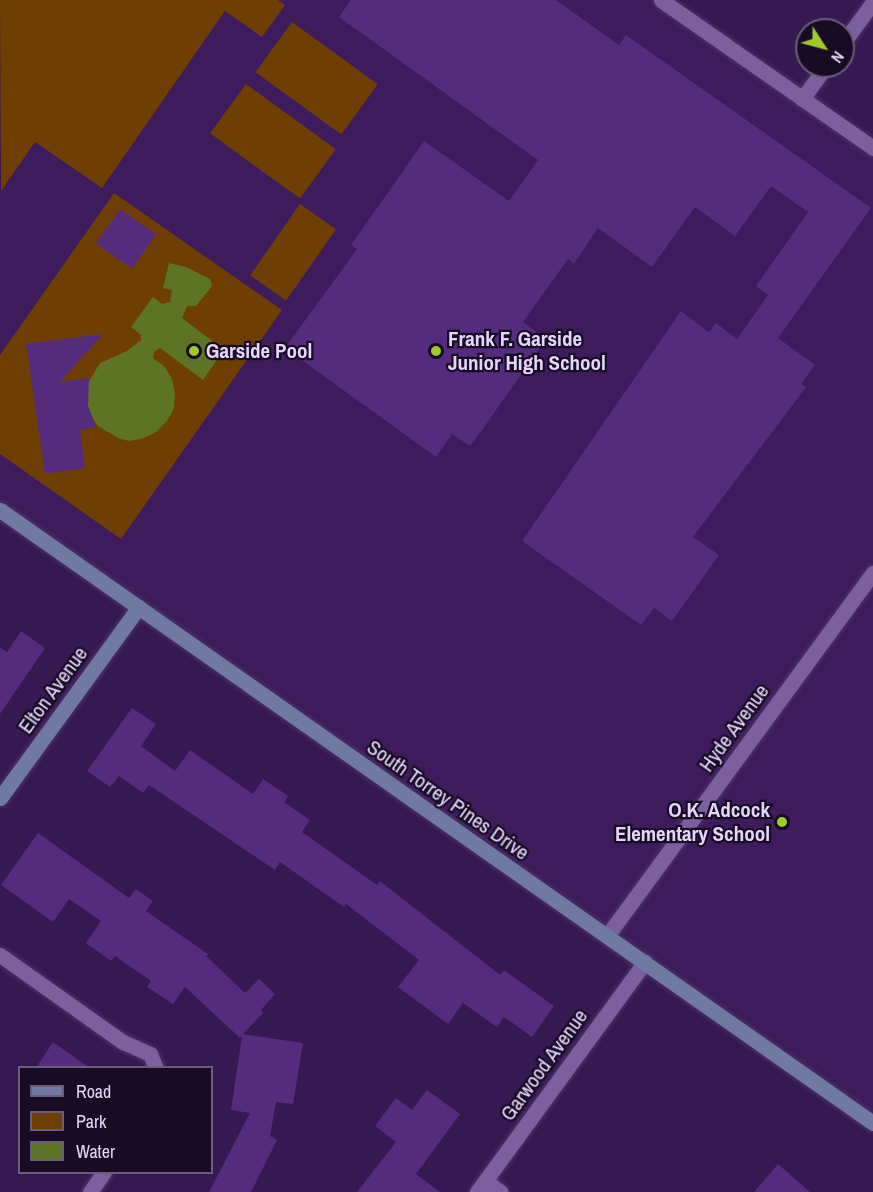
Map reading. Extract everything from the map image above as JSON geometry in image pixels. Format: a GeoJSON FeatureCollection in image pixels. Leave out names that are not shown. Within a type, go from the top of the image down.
{"type":"FeatureCollection","features":[{"type":"Feature","properties":{"kind":"main road","name":"South Torrey Pines Drive"},"geometry":{"type":"LineString","coordinates":[[0,510],[305,727],[645,962],[873,1124]]}},
{"type":"Feature","properties":{"kind":"main road","name":"Elton Avenue"},"geometry":{"type":"LineString","coordinates":[[0,798],[139,607]]}},
{"type":"Feature","properties":{"kind":"street"},"geometry":{"type":"LineString","coordinates":[[661,0],[873,148]]}},
{"type":"Feature","properties":{"kind":"street"},"geometry":{"type":"LineString","coordinates":[[855,27],[873,2]]}},
{"type":"Feature","properties":{"kind":"street"},"geometry":{"type":"LineString","coordinates":[[802,99],[817,78]]}},
{"type":"Feature","properties":{"kind":"street","name":"Hyde Avenue"},"geometry":{"type":"LineString","coordinates":[[607,936],[873,573]]}},
{"type":"Feature","properties":{"kind":"street"},"geometry":{"type":"LineString","coordinates":[[0,955],[123,1042],[150,1054],[155,1066]]}},
{"type":"Feature","properties":{"kind":"street","name":"Garwood Avenue"},"geometry":{"type":"LineString","coordinates":[[481,1186],[645,962]]}},
{"type":"Feature","properties":{"kind":"street"},"geometry":{"type":"LineString","coordinates":[[90,1192],[103,1174]]}},
{"type":"Feature","properties":{"kind":"street"},"geometry":{"type":"LineString","coordinates":[[481,1186],[501,1192]]}},
{"type":"Feature","properties":{"kind":"shaded area","name":"Frank F. Garside Junior High School"},"geometry":{"type":"Polygon","coordinates":[[[233,0],[661,0],[873,148],[873,1123],[0,510],[0,191],[35,142],[102,188],[233,0]]]}},
{"type":"Feature","properties":{"kind":"green space"},"geometry":{"type":"Polygon","coordinates":[[[0,0],[278,0],[285,5],[262,37],[225,11],[102,188],[35,142],[1,191],[0,0]]]}},
{"type":"Feature","properties":{"kind":"green space"},"geometry":{"type":"Polygon","coordinates":[[[292,22],[378,84],[341,134],[256,72],[292,22]]]}},
{"type":"Feature","properties":{"kind":"green space"},"geometry":{"type":"Polygon","coordinates":[[[246,84],[336,149],[300,199],[210,133],[246,84]]]}},
{"type":"Feature","properties":{"kind":"green space"},"geometry":{"type":"Polygon","coordinates":[[[114,193],[282,310],[121,539],[0,454],[0,355],[114,193]]]}},
{"type":"Feature","properties":{"kind":"green space"},"geometry":{"type":"Polygon","coordinates":[[[300,204],[336,229],[286,301],[250,275],[300,204]]]}},
{"type":"Feature","properties":{"kind":"water","name":"Garside Pool"},"geometry":{"type":"Polygon","coordinates":[[[169,263],[186,267],[210,279],[212,286],[196,306],[187,306],[182,318],[224,350],[203,380],[160,348],[154,352],[153,358],[165,367],[172,379],[175,393],[174,408],[167,421],[156,432],[144,438],[129,441],[118,438],[98,426],[88,406],[88,383],[100,363],[127,351],[141,340],[141,335],[131,327],[153,297],[162,304],[170,302],[172,290],[163,288],[169,263]]]}},
{"type":"Feature","properties":{"kind":"building"},"geometry":{"type":"Polygon","coordinates":[[[351,0],[556,0],[619,45],[626,35],[871,208],[778,338],[815,365],[801,384],[806,387],[693,537],[719,555],[672,621],[654,608],[641,625],[522,541],[681,311],[709,332],[716,323],[737,339],[768,295],[756,286],[808,212],[771,186],[735,236],[695,207],[652,267],[598,228],[574,264],[568,259],[523,322],[546,339],[480,433],[470,446],[452,434],[436,457],[285,348],[357,249],[351,245],[424,141],[509,201],[538,160],[339,17],[351,0]]]}},
{"type":"Feature","properties":{"kind":"building"},"geometry":{"type":"Polygon","coordinates":[[[120,209],[156,234],[132,269],[96,243],[120,209]]]}},
{"type":"Feature","properties":{"kind":"building"},"geometry":{"type":"Polygon","coordinates":[[[103,334],[60,382],[89,378],[88,406],[96,427],[80,430],[85,468],[45,474],[26,344],[103,334]]]}},
{"type":"Feature","properties":{"kind":"building"},"geometry":{"type":"Polygon","coordinates":[[[21,631],[45,648],[0,714],[0,647],[7,652],[21,631]]]}},
{"type":"Feature","properties":{"kind":"building"},"geometry":{"type":"Polygon","coordinates":[[[132,708],[156,724],[141,746],[175,771],[190,750],[253,794],[263,779],[288,796],[284,802],[310,820],[302,832],[377,885],[380,881],[500,975],[504,970],[554,1006],[532,1037],[504,1017],[497,1027],[463,1003],[448,1024],[398,987],[419,960],[346,904],[344,907],[280,862],[275,870],[149,785],[143,793],[119,776],[110,787],[87,771],[132,708]]]}},
{"type":"Feature","properties":{"kind":"building"},"geometry":{"type":"Polygon","coordinates":[[[38,833],[129,898],[136,889],[153,901],[146,911],[208,954],[206,956],[245,993],[259,979],[275,994],[261,1010],[264,1012],[243,1034],[303,1043],[293,1104],[276,1102],[270,1136],[277,1140],[251,1192],[209,1192],[250,1113],[231,1110],[242,1036],[240,1038],[185,987],[173,1004],[147,987],[151,981],[115,956],[111,961],[86,943],[101,921],[69,899],[53,922],[1,885],[38,833]]]}},
{"type":"Feature","properties":{"kind":"building"},"geometry":{"type":"Polygon","coordinates":[[[53,1042],[87,1066],[37,1066],[53,1042]]]}},
{"type":"Feature","properties":{"kind":"building"},"geometry":{"type":"Polygon","coordinates":[[[427,1090],[460,1114],[416,1174],[440,1192],[357,1192],[396,1142],[375,1126],[396,1098],[412,1110],[427,1090]]]}},
{"type":"Feature","properties":{"kind":"building"},"geometry":{"type":"Polygon","coordinates":[[[778,1164],[810,1192],[754,1192],[778,1164]]]}},
{"type":"Feature","properties":{"kind":"place","name":"Garside Pool"},"geometry":{"type":"Point","coordinates":[194,351]}},
{"type":"Feature","properties":{"kind":"place","name":"Frank F. Garside Junior High School"},"geometry":{"type":"Point","coordinates":[436,351]}},
{"type":"Feature","properties":{"kind":"place","name":"O.K. Adcock Elementary School"},"geometry":{"type":"Point","coordinates":[782,822]}}]}
